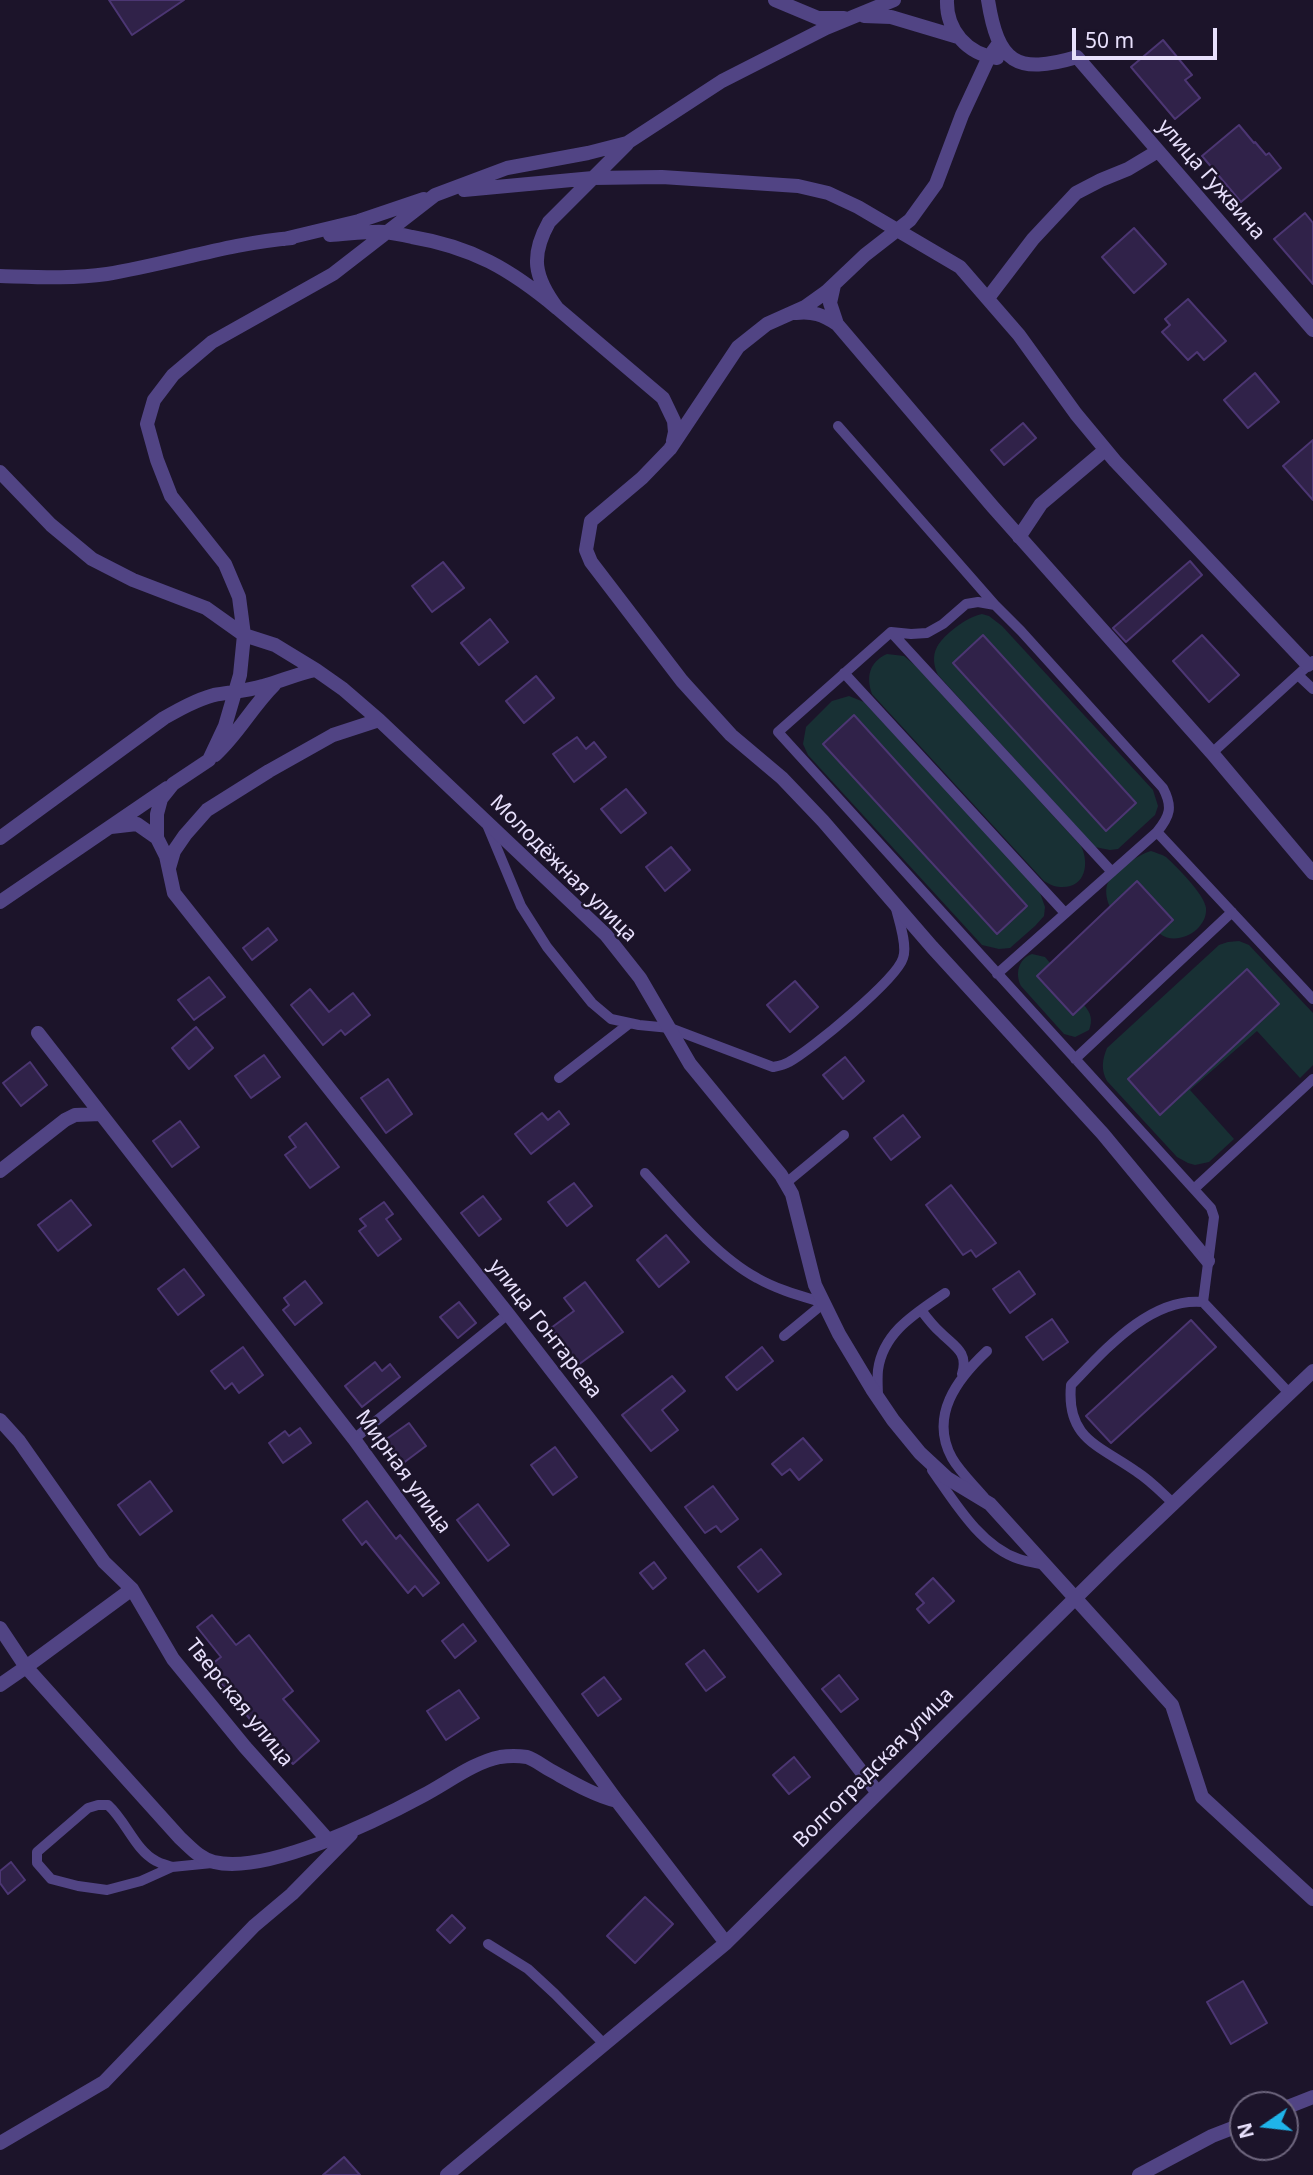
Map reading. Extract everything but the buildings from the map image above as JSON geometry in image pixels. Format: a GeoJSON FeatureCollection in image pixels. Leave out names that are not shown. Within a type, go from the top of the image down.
{"type":"FeatureCollection","features":[{"type":"Feature","properties":{"kind":"street"},"geometry":{"type":"LineString","coordinates":[[775,0],[818,18],[891,17],[958,37]]}},
{"type":"Feature","properties":{"kind":"street"},"geometry":{"type":"LineString","coordinates":[[557,307],[545,293],[536,267],[542,233],[549,222],[627,143],[722,81],[894,0]]}},
{"type":"Feature","properties":{"kind":"street"},"geometry":{"type":"LineString","coordinates":[[947,0],[950,25],[958,37],[989,57],[1009,57]]}},
{"type":"Feature","properties":{"kind":"street"},"geometry":{"type":"LineString","coordinates":[[988,0],[999,43],[1009,57]]}},
{"type":"Feature","properties":{"kind":"street"},"geometry":{"type":"LineString","coordinates":[[999,43],[989,57],[962,115],[936,184],[910,219],[805,307],[767,324],[738,347],[670,449],[642,478],[591,521],[586,550],[591,562],[682,681],[731,736],[782,778],[823,821],[1103,1134],[1208,1261]]}},
{"type":"Feature","properties":{"kind":"street","name":"улица Гужвина"},"geometry":{"type":"LineString","coordinates":[[1009,57],[1024,64],[1041,65],[1077,57],[1313,330]]}},
{"type":"Feature","properties":{"kind":"street"},"geometry":{"type":"LineString","coordinates":[[0,276],[56,278],[107,274],[194,254],[284,239],[359,221],[507,168],[627,143]]}},
{"type":"Feature","properties":{"kind":"street"},"geometry":{"type":"LineString","coordinates":[[988,298],[1027,247],[1076,193],[1128,169],[1158,151]]}},
{"type":"Feature","properties":{"kind":"street"},"geometry":{"type":"LineString","coordinates":[[209,760],[225,726],[240,675],[244,635],[239,597],[225,564],[171,496],[147,424],[154,400],[173,375],[212,342],[333,274],[435,195],[474,188],[593,178],[662,177],[798,186],[828,193],[897,230],[960,267],[988,298],[1105,450],[1307,667]]}},
{"type":"Feature","properties":{"kind":"street"},"geometry":{"type":"LineString","coordinates":[[284,239],[385,232],[430,240],[488,259],[532,287],[663,398],[674,421],[675,432],[670,449]]}},
{"type":"Feature","properties":{"kind":"street"},"geometry":{"type":"LineString","coordinates":[[834,285],[830,303],[837,324]]}},
{"type":"Feature","properties":{"kind":"street"},"geometry":{"type":"LineString","coordinates":[[785,315],[809,312],[826,317],[837,324],[1019,537],[1212,753],[1313,873]]}},
{"type":"Feature","properties":{"kind":"street"},"geometry":{"type":"LineString","coordinates":[[1019,537],[1041,504],[1105,450]]}},
{"type":"Feature","properties":{"kind":"street","name":"Молодёжная улица"},"geometry":{"type":"LineString","coordinates":[[0,472],[51,526],[92,559],[133,580],[206,608],[244,635],[275,645],[343,689],[606,935],[640,978],[690,1064],[786,1183],[792,1194],[815,1285],[839,1334],[893,1420],[920,1453],[947,1478],[990,1504],[1172,1706],[1202,1797],[1313,1899]]}},
{"type":"Feature","properties":{"kind":"street"},"geometry":{"type":"LineString","coordinates":[[0,838],[164,718],[192,702],[275,683],[293,674],[316,670]]}},
{"type":"Feature","properties":{"kind":"street"},"geometry":{"type":"LineString","coordinates":[[0,902],[209,760],[231,740],[256,702],[275,683]]}},
{"type":"Feature","properties":{"kind":"street"},"geometry":{"type":"LineString","coordinates":[[169,870],[174,851],[207,810],[333,735],[379,720]]}},
{"type":"Feature","properties":{"kind":"street"},"geometry":{"type":"LineString","coordinates":[[169,870],[166,856],[157,838],[157,814],[161,799],[173,784]]}},
{"type":"Feature","properties":{"kind":"street"},"geometry":{"type":"LineString","coordinates":[[106,828],[137,824],[157,838]]}},
{"type":"Feature","properties":{"kind":"street","name":"улица Гонтарева"},"geometry":{"type":"LineString","coordinates":[[169,870],[174,893],[508,1314],[878,1793]]}},
{"type":"Feature","properties":{"kind":"street","name":"Мирная улица"},"geometry":{"type":"LineString","coordinates":[[38,1033],[354,1439],[617,1801],[726,1943]]}},
{"type":"Feature","properties":{"kind":"street"},"geometry":{"type":"LineString","coordinates":[[0,1171],[65,1120],[83,1113],[101,1114]]}},
{"type":"Feature","properties":{"kind":"street","name":"Волгоградская улица"},"geometry":{"type":"LineString","coordinates":[[447,2175],[726,1943],[1076,1598],[1313,1371]]}},
{"type":"Feature","properties":{"kind":"street","name":"Тверская улица"},"geometry":{"type":"LineString","coordinates":[[0,1420],[19,1441],[104,1562],[132,1589],[173,1659],[245,1747],[328,1840]]}},
{"type":"Feature","properties":{"kind":"street"},"geometry":{"type":"LineString","coordinates":[[0,1685],[132,1589]]}},
{"type":"Feature","properties":{"kind":"street"},"geometry":{"type":"LineString","coordinates":[[0,1628],[26,1667],[190,1848],[215,1862],[277,1857],[328,1840],[423,1796],[470,1768],[500,1757],[526,1757],[600,1797],[617,1801]]}},
{"type":"Feature","properties":{"kind":"street"},"geometry":{"type":"LineString","coordinates":[[0,2143],[104,2082],[254,1926],[292,1894],[359,1826]]}},
{"type":"Feature","properties":{"kind":"street"},"geometry":{"type":"LineString","coordinates":[[1139,2175],[1229,2129]]}},
{"type":"Feature","properties":{"kind":"lane"},"geometry":{"type":"LineString","coordinates":[[838,426],[995,605],[1163,788],[1169,800],[1166,821],[1157,832],[997,974]]}},
{"type":"Feature","properties":{"kind":"lane"},"geometry":{"type":"LineString","coordinates":[[995,605],[978,602],[966,604],[943,624],[927,632],[891,632],[778,733],[1211,1208],[1214,1217],[1203,1302]]}},
{"type":"Feature","properties":{"kind":"lane"},"geometry":{"type":"LineString","coordinates":[[891,632],[1112,872]]}},
{"type":"Feature","properties":{"kind":"lane"},"geometry":{"type":"LineString","coordinates":[[1212,753],[1307,667],[1313,689]]}},
{"type":"Feature","properties":{"kind":"lane"},"geometry":{"type":"LineString","coordinates":[[844,673],[1065,913]]}},
{"type":"Feature","properties":{"kind":"lane"},"geometry":{"type":"LineString","coordinates":[[486,822],[521,906],[547,947],[592,1003],[611,1019],[670,1028],[773,1068],[788,1063],[833,1029],[892,976],[904,957],[902,931],[894,902]]}},
{"type":"Feature","properties":{"kind":"lane"},"geometry":{"type":"LineString","coordinates":[[1157,832],[1313,999]]}},
{"type":"Feature","properties":{"kind":"lane"},"geometry":{"type":"LineString","coordinates":[[1075,1059],[1232,912]]}},
{"type":"Feature","properties":{"kind":"lane"},"geometry":{"type":"LineString","coordinates":[[559,1078],[630,1023]]}},
{"type":"Feature","properties":{"kind":"lane"},"geometry":{"type":"LineString","coordinates":[[1195,1188],[1313,1079]]}},
{"type":"Feature","properties":{"kind":"lane"},"geometry":{"type":"LineString","coordinates":[[786,1183],[844,1135]]}},
{"type":"Feature","properties":{"kind":"lane"},"geometry":{"type":"LineString","coordinates":[[645,1173],[696,1229],[754,1277],[776,1288],[824,1303]]}},
{"type":"Feature","properties":{"kind":"lane"},"geometry":{"type":"LineString","coordinates":[[878,1398],[878,1370],[883,1351],[892,1334],[945,1293]]}},
{"type":"Feature","properties":{"kind":"lane"},"geometry":{"type":"LineString","coordinates":[[1174,1504],[1139,1473],[1078,1430],[1073,1419],[1070,1404],[1071,1385],[1129,1327],[1187,1301],[1203,1302],[1290,1394]]}},
{"type":"Feature","properties":{"kind":"lane"},"geometry":{"type":"LineString","coordinates":[[784,1336],[824,1303]]}},
{"type":"Feature","properties":{"kind":"lane"},"geometry":{"type":"LineString","coordinates":[[921,1310],[962,1354],[965,1364],[944,1421],[945,1440],[952,1457],[990,1504]]}},
{"type":"Feature","properties":{"kind":"lane"},"geometry":{"type":"LineString","coordinates":[[354,1439],[508,1314]]}},
{"type":"Feature","properties":{"kind":"lane"},"geometry":{"type":"LineString","coordinates":[[961,1377],[987,1351]]}},
{"type":"Feature","properties":{"kind":"lane"},"geometry":{"type":"LineString","coordinates":[[920,1453],[958,1507],[980,1532],[1017,1559],[1046,1565]]}},
{"type":"Feature","properties":{"kind":"lane"},"geometry":{"type":"LineString","coordinates":[[172,1867],[155,1861],[146,1854],[118,1814],[108,1805],[88,1808],[37,1852],[37,1863],[51,1879],[107,1890],[141,1881],[172,1867],[215,1862]]}},
{"type":"Feature","properties":{"kind":"lane"},"geometry":{"type":"LineString","coordinates":[[488,1944],[528,1969],[604,2044]]}},
{"type":"Feature","properties":{"kind":"green space"},"geometry":{"type":"Polygon","coordinates":[[[982,614],[1002,626],[1153,790],[1158,806],[1155,815],[1118,849],[1095,847],[938,675],[934,658],[940,642],[963,622],[982,614]]]}},
{"type":"Feature","properties":{"kind":"green space"},"geometry":{"type":"Polygon","coordinates":[[[887,654],[904,656],[917,667],[1081,846],[1085,867],[1080,880],[1068,887],[1058,887],[1044,881],[872,694],[870,671],[876,661],[887,654]]]}},
{"type":"Feature","properties":{"kind":"green space"},"geometry":{"type":"Polygon","coordinates":[[[849,696],[864,702],[1039,890],[1045,907],[1044,916],[1010,948],[999,949],[982,945],[808,755],[803,744],[806,727],[832,701],[849,696]]]}},
{"type":"Feature","properties":{"kind":"green space"},"geometry":{"type":"Polygon","coordinates":[[[1151,851],[1171,861],[1204,902],[1206,908],[1202,923],[1190,934],[1174,939],[1159,933],[1173,920],[1137,882],[1110,907],[1106,891],[1110,880],[1126,865],[1151,851]]]}},
{"type":"Feature","properties":{"kind":"green space"},"geometry":{"type":"Polygon","coordinates":[[[1239,941],[1249,945],[1313,1013],[1313,1065],[1300,1078],[1257,1031],[1190,1090],[1234,1139],[1209,1162],[1195,1165],[1177,1157],[1107,1081],[1103,1061],[1107,1048],[1219,945],[1239,941]]]}},
{"type":"Feature","properties":{"kind":"green space"},"geometry":{"type":"Polygon","coordinates":[[[1032,954],[1045,957],[1050,963],[1037,977],[1073,1015],[1084,1005],[1090,1014],[1089,1030],[1075,1037],[1064,1034],[1021,986],[1019,967],[1027,956],[1032,954]]]}}]}
